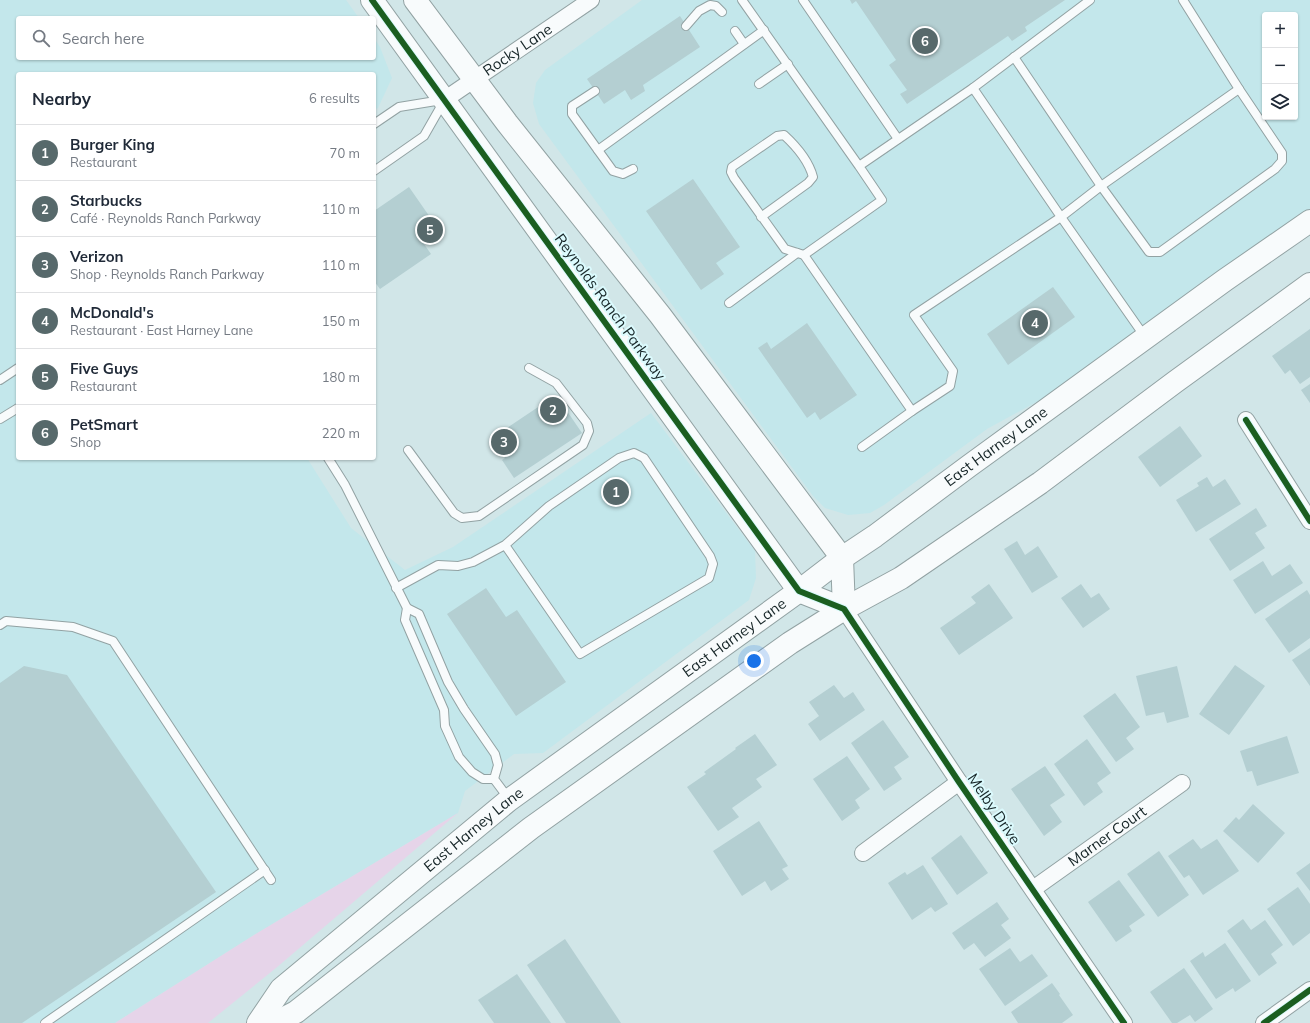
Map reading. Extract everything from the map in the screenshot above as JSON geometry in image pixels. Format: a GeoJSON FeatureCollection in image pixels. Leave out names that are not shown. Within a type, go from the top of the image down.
{"type":"FeatureCollection","features":[{"type":"Feature","properties":{"kind":"main road","name":"Reynolds Ranch Parkway"},"geometry":{"type":"LineString","coordinates":[[372,0],[799,591]]}},
{"type":"Feature","properties":{"kind":"main road","name":"Reynolds Ranch Parkway"},"geometry":{"type":"LineString","coordinates":[[415,0],[507,123],[660,315],[842,558]]}},
{"type":"Feature","properties":{"kind":"main road","name":"East Harney Lane"},"geometry":{"type":"LineString","coordinates":[[258,1023],[281,988],[509,800],[799,591],[842,558],[875,536],[1146,337],[1310,221]]}},
{"type":"Feature","properties":{"kind":"main road"},"geometry":{"type":"LineString","coordinates":[[275,1023],[296,1012],[531,828],[790,643],[844,608],[901,578],[1040,483],[1175,382],[1310,284]]}},
{"type":"Feature","properties":{"kind":"main road"},"geometry":{"type":"LineString","coordinates":[[842,558],[844,608]]}},
{"type":"Feature","properties":{"kind":"main road"},"geometry":{"type":"LineString","coordinates":[[799,591],[844,608]]}},
{"type":"Feature","properties":{"kind":"street","name":"Rocky Lane"},"geometry":{"type":"LineString","coordinates":[[444,100],[590,0]]}},
{"type":"Feature","properties":{"kind":"street"},"geometry":{"type":"LineString","coordinates":[[1246,420],[1310,522]]}},
{"type":"Feature","properties":{"kind":"street","name":"Melby Drive"},"geometry":{"type":"LineString","coordinates":[[844,608],[1124,1023]]}},
{"type":"Feature","properties":{"kind":"street"},"geometry":{"type":"LineString","coordinates":[[863,853],[960,782]]}},
{"type":"Feature","properties":{"kind":"street","name":"Marner Court"},"geometry":{"type":"LineString","coordinates":[[1033,889],[1182,782]]}},
{"type":"Feature","properties":{"kind":"street"},"geometry":{"type":"LineString","coordinates":[[1264,1023],[1310,990]]}},
{"type":"Feature","properties":{"kind":"lane"},"geometry":{"type":"LineString","coordinates":[[729,303],[882,200],[742,0]]}},
{"type":"Feature","properties":{"kind":"lane"},"geometry":{"type":"LineString","coordinates":[[804,0],[898,139]]}},
{"type":"Feature","properties":{"kind":"lane"},"geometry":{"type":"LineString","coordinates":[[859,166],[972,88],[1090,0]]}},
{"type":"Feature","properties":{"kind":"lane"},"geometry":{"type":"LineString","coordinates":[[1014,57],[1101,186],[1149,252],[1160,252],[1275,169],[1282,161],[1282,153],[1239,89],[1183,0]]}},
{"type":"Feature","properties":{"kind":"lane"},"geometry":{"type":"LineString","coordinates":[[686,26],[699,11],[710,4],[716,6],[722,12]]}},
{"type":"Feature","properties":{"kind":"lane"},"geometry":{"type":"LineString","coordinates":[[598,150],[764,30]]}},
{"type":"Feature","properties":{"kind":"lane"},"geometry":{"type":"LineString","coordinates":[[735,31],[744,44]]}},
{"type":"Feature","properties":{"kind":"lane"},"geometry":{"type":"LineString","coordinates":[[759,84],[788,64]]}},
{"type":"Feature","properties":{"kind":"lane"},"geometry":{"type":"LineString","coordinates":[[972,88],[1146,337]]}},
{"type":"Feature","properties":{"kind":"lane"},"geometry":{"type":"LineString","coordinates":[[862,447],[950,386],[953,371],[914,315],[1061,217],[1101,186],[1239,89]]}},
{"type":"Feature","properties":{"kind":"lane"},"geometry":{"type":"LineString","coordinates":[[595,91],[572,106],[572,114],[613,171],[623,174],[633,169]]}},
{"type":"Feature","properties":{"kind":"lane"},"geometry":{"type":"LineString","coordinates":[[376,123],[399,107],[444,100]]}},
{"type":"Feature","properties":{"kind":"lane"},"geometry":{"type":"LineString","coordinates":[[376,170],[424,136],[444,100]]}},
{"type":"Feature","properties":{"kind":"lane"},"geometry":{"type":"LineString","coordinates":[[762,217],[808,183],[813,177],[811,169],[784,135],[777,136],[732,167],[731,172],[734,178],[762,217],[785,249],[801,254],[912,411]]}},
{"type":"Feature","properties":{"kind":"lane"},"geometry":{"type":"LineString","coordinates":[[408,450],[454,513],[462,518],[479,516],[583,445],[589,431],[587,423],[556,383],[529,368]]}},
{"type":"Feature","properties":{"kind":"lane"},"geometry":{"type":"LineString","coordinates":[[0,380],[16,369]]}},
{"type":"Feature","properties":{"kind":"lane"},"geometry":{"type":"LineString","coordinates":[[0,420],[16,409]]}},
{"type":"Feature","properties":{"kind":"lane"},"geometry":{"type":"LineString","coordinates":[[396,588],[438,565],[458,566],[473,562],[505,545],[549,506],[619,458],[634,453],[644,458],[710,556],[713,564],[709,578],[580,654],[505,545]]}},
{"type":"Feature","properties":{"kind":"lane"},"geometry":{"type":"LineString","coordinates":[[329,460],[345,485],[407,608],[419,614],[448,682],[464,709],[495,754],[498,765],[494,779]]}},
{"type":"Feature","properties":{"kind":"lane"},"geometry":{"type":"LineString","coordinates":[[407,608],[405,620],[444,710],[445,726],[460,757],[472,772],[483,779],[494,779]]}},
{"type":"Feature","properties":{"kind":"lane"},"geometry":{"type":"LineString","coordinates":[[0,625],[6,621],[73,627],[112,641],[271,880]]}},
{"type":"Feature","properties":{"kind":"lane"},"geometry":{"type":"LineString","coordinates":[[494,779],[509,800]]}},
{"type":"Feature","properties":{"kind":"lane"},"geometry":{"type":"LineString","coordinates":[[45,1023],[265,870]]}},
{"type":"Feature","properties":{"kind":"shaded area"},"geometry":{"type":"Polygon","coordinates":[[[0,0],[346,0],[358,16],[16,16],[16,60],[376,60],[376,41],[380,47],[392,78],[378,108],[376,109],[376,72],[16,72],[16,460],[308,460],[351,528],[405,570],[453,547],[651,413],[755,551],[756,578],[749,600],[543,753],[514,754],[465,791],[458,813],[254,935],[115,1023],[0,1023],[0,0]]]}},
{"type":"Feature","properties":{"kind":"shaded area"},"geometry":{"type":"Polygon","coordinates":[[[642,0],[1310,0],[1310,215],[1062,388],[987,429],[884,505],[870,513],[848,515],[825,508],[813,496],[539,124],[533,103],[536,83],[545,70],[642,0]]]}},
{"type":"Feature","properties":{"kind":"shaded area"},"geometry":{"type":"Polygon","coordinates":[[[458,813],[276,968],[208,1023],[115,1023],[254,935],[458,813]]]}},
{"type":"Feature","properties":{"kind":"building"},"geometry":{"type":"Polygon","coordinates":[[[850,0],[1065,0],[1025,27],[1027,31],[1012,41],[1008,36],[907,104],[900,94],[907,90],[889,65],[896,60],[856,1],[852,4],[850,0]]]}},
{"type":"Feature","properties":{"kind":"building"},"geometry":{"type":"Polygon","coordinates":[[[680,16],[700,47],[643,85],[645,91],[631,100],[625,90],[604,104],[587,79],[680,16]]]}},
{"type":"Feature","properties":{"kind":"building"},"geometry":{"type":"Polygon","coordinates":[[[693,179],[740,247],[716,263],[724,274],[701,290],[646,211],[693,179]]]}},
{"type":"Feature","properties":{"kind":"building"},"geometry":{"type":"Polygon","coordinates":[[[409,187],[441,233],[424,244],[431,254],[380,289],[376,284],[376,210],[409,187]]]}},
{"type":"Feature","properties":{"kind":"building"},"geometry":{"type":"Polygon","coordinates":[[[1053,287],[1075,317],[1008,365],[987,334],[1053,287]]]}},
{"type":"Feature","properties":{"kind":"building"},"geometry":{"type":"Polygon","coordinates":[[[807,323],[857,395],[820,420],[815,412],[807,418],[758,348],[767,342],[771,349],[807,323]]]}},
{"type":"Feature","properties":{"kind":"building"},"geometry":{"type":"Polygon","coordinates":[[[1310,329],[1310,377],[1300,384],[1290,370],[1285,374],[1272,356],[1310,329]]]}},
{"type":"Feature","properties":{"kind":"building"},"geometry":{"type":"Polygon","coordinates":[[[1310,384],[1310,403],[1301,390],[1310,384]]]}},
{"type":"Feature","properties":{"kind":"building"},"geometry":{"type":"Polygon","coordinates":[[[556,395],[582,433],[514,478],[502,460],[505,458],[492,438],[556,395]]]}},
{"type":"Feature","properties":{"kind":"building"},"geometry":{"type":"Polygon","coordinates":[[[1180,426],[1202,456],[1160,487],[1138,457],[1180,426]]]}},
{"type":"Feature","properties":{"kind":"building"},"geometry":{"type":"Polygon","coordinates":[[[1207,477],[1213,487],[1225,479],[1241,504],[1196,532],[1176,500],[1199,486],[1197,483],[1207,477]]]}},
{"type":"Feature","properties":{"kind":"building"},"geometry":{"type":"Polygon","coordinates":[[[1256,508],[1267,526],[1255,533],[1265,548],[1230,571],[1209,539],[1256,508]]]}},
{"type":"Feature","properties":{"kind":"building"},"geometry":{"type":"Polygon","coordinates":[[[1017,541],[1025,555],[1038,546],[1058,577],[1032,593],[1004,549],[1017,541]]]}},
{"type":"Feature","properties":{"kind":"building"},"geometry":{"type":"Polygon","coordinates":[[[1263,561],[1272,576],[1290,564],[1303,583],[1255,614],[1233,580],[1263,561]]]}},
{"type":"Feature","properties":{"kind":"building"},"geometry":{"type":"Polygon","coordinates":[[[989,584],[1013,618],[959,655],[940,628],[976,603],[971,597],[989,584]]]}},
{"type":"Feature","properties":{"kind":"building"},"geometry":{"type":"Polygon","coordinates":[[[1081,584],[1091,598],[1099,593],[1110,609],[1083,628],[1061,598],[1081,584]]]}},
{"type":"Feature","properties":{"kind":"building"},"geometry":{"type":"Polygon","coordinates":[[[486,588],[506,617],[517,610],[566,682],[516,716],[447,614],[486,588]]]}},
{"type":"Feature","properties":{"kind":"building"},"geometry":{"type":"Polygon","coordinates":[[[1307,590],[1310,595],[1310,638],[1289,653],[1265,619],[1307,590]]]}},
{"type":"Feature","properties":{"kind":"building"},"geometry":{"type":"Polygon","coordinates":[[[1310,648],[1310,686],[1292,660],[1310,648]]]}},
{"type":"Feature","properties":{"kind":"building"},"geometry":{"type":"Polygon","coordinates":[[[1235,665],[1265,686],[1229,735],[1199,714],[1235,665]]]}},
{"type":"Feature","properties":{"kind":"building"},"geometry":{"type":"Polygon","coordinates":[[[24,666],[67,675],[216,892],[22,1023],[0,1023],[0,683],[24,666]]]}},
{"type":"Feature","properties":{"kind":"building"},"geometry":{"type":"Polygon","coordinates":[[[1177,666],[1189,717],[1167,723],[1164,712],[1146,716],[1136,676],[1177,666]]]}},
{"type":"Feature","properties":{"kind":"building"},"geometry":{"type":"Polygon","coordinates":[[[834,685],[844,698],[853,692],[865,710],[820,741],[808,724],[819,716],[809,702],[834,685]]]}},
{"type":"Feature","properties":{"kind":"building"},"geometry":{"type":"Polygon","coordinates":[[[1115,693],[1140,727],[1126,738],[1134,749],[1116,762],[1083,716],[1115,693]]]}},
{"type":"Feature","properties":{"kind":"building"},"geometry":{"type":"Polygon","coordinates":[[[883,720],[909,757],[894,767],[902,779],[884,791],[851,743],[883,720]]]}},
{"type":"Feature","properties":{"kind":"building"},"geometry":{"type":"Polygon","coordinates":[[[755,734],[777,765],[756,779],[762,787],[732,808],[739,817],[718,831],[687,787],[706,774],[704,772],[755,734]]]}},
{"type":"Feature","properties":{"kind":"building"},"geometry":{"type":"Polygon","coordinates":[[[1287,736],[1299,773],[1257,786],[1252,771],[1247,772],[1240,751],[1287,736]]]}},
{"type":"Feature","properties":{"kind":"building"},"geometry":{"type":"Polygon","coordinates":[[[1087,739],[1111,773],[1097,783],[1103,792],[1084,806],[1054,764],[1087,739]]]}},
{"type":"Feature","properties":{"kind":"building"},"geometry":{"type":"Polygon","coordinates":[[[847,756],[870,789],[855,800],[860,808],[842,821],[813,779],[847,756]]]}},
{"type":"Feature","properties":{"kind":"building"},"geometry":{"type":"Polygon","coordinates":[[[1045,766],[1065,795],[1050,805],[1062,822],[1044,836],[1011,789],[1045,766]]]}},
{"type":"Feature","properties":{"kind":"building"},"geometry":{"type":"Polygon","coordinates":[[[1253,804],[1285,833],[1258,863],[1223,831],[1236,817],[1239,820],[1253,804]]]}},
{"type":"Feature","properties":{"kind":"building"},"geometry":{"type":"Polygon","coordinates":[[[759,821],[788,866],[782,869],[789,879],[771,891],[765,881],[742,896],[713,851],[759,821]]]}},
{"type":"Feature","properties":{"kind":"building"},"geometry":{"type":"Polygon","coordinates":[[[961,835],[988,873],[957,895],[931,858],[961,835]]]}},
{"type":"Feature","properties":{"kind":"building"},"geometry":{"type":"Polygon","coordinates":[[[1193,839],[1201,849],[1217,839],[1239,871],[1203,895],[1189,875],[1184,878],[1168,856],[1193,839]]]}},
{"type":"Feature","properties":{"kind":"building"},"geometry":{"type":"Polygon","coordinates":[[[1159,851],[1189,895],[1158,917],[1127,874],[1159,851]]]}},
{"type":"Feature","properties":{"kind":"building"},"geometry":{"type":"Polygon","coordinates":[[[1310,863],[1310,891],[1296,873],[1310,863]]]}},
{"type":"Feature","properties":{"kind":"building"},"geometry":{"type":"Polygon","coordinates":[[[923,865],[948,904],[935,912],[931,907],[912,920],[888,883],[905,872],[907,875],[923,865]]]}},
{"type":"Feature","properties":{"kind":"building"},"geometry":{"type":"Polygon","coordinates":[[[1119,880],[1145,915],[1129,926],[1132,931],[1116,942],[1088,902],[1119,880]]]}},
{"type":"Feature","properties":{"kind":"building"},"geometry":{"type":"Polygon","coordinates":[[[1298,887],[1310,904],[1310,933],[1293,946],[1267,909],[1298,887]]]}},
{"type":"Feature","properties":{"kind":"building"},"geometry":{"type":"Polygon","coordinates":[[[997,902],[1009,919],[1001,925],[1011,938],[985,957],[974,943],[964,950],[952,933],[997,902]]]}},
{"type":"Feature","properties":{"kind":"building"},"geometry":{"type":"Polygon","coordinates":[[[1243,919],[1251,930],[1265,920],[1283,945],[1271,954],[1277,963],[1259,976],[1227,931],[1243,919]]]}},
{"type":"Feature","properties":{"kind":"building"},"geometry":{"type":"Polygon","coordinates":[[[565,939],[621,1023],[566,1023],[527,965],[565,939]]]}},
{"type":"Feature","properties":{"kind":"building"},"geometry":{"type":"Polygon","coordinates":[[[1225,943],[1251,981],[1235,992],[1233,988],[1216,999],[1190,961],[1203,952],[1205,957],[1225,943]]]}},
{"type":"Feature","properties":{"kind":"building"},"geometry":{"type":"Polygon","coordinates":[[[1010,948],[1020,962],[1032,954],[1048,976],[1005,1006],[979,969],[1010,948]]]}},
{"type":"Feature","properties":{"kind":"building"},"geometry":{"type":"Polygon","coordinates":[[[1184,968],[1213,1009],[1195,1022],[1190,1015],[1177,1023],[1172,1023],[1150,992],[1184,968]]]}},
{"type":"Feature","properties":{"kind":"building"},"geometry":{"type":"Polygon","coordinates":[[[517,974],[551,1023],[494,1023],[478,1000],[517,974]]]}},
{"type":"Feature","properties":{"kind":"building"},"geometry":{"type":"Polygon","coordinates":[[[1052,983],[1073,1015],[1062,1023],[1018,1023],[1011,1012],[1052,983]]]}},
{"type":"Feature","properties":{"kind":"cycle path"},"geometry":{"type":"LineString","coordinates":[[372,0],[799,591],[844,609],[959,782],[1124,1023]]}},
{"type":"Feature","properties":{"kind":"cycle path"},"geometry":{"type":"LineString","coordinates":[[1246,420],[1310,521]]}},
{"type":"Feature","properties":{"kind":"cycle path"},"geometry":{"type":"LineString","coordinates":[[1264,1023],[1310,990]]}},
{"type":"Feature","properties":{"kind":"place","name":"PetSmart"},"geometry":{"type":"Point","coordinates":[925,41]}},
{"type":"Feature","properties":{"kind":"place","name":"Five Guys"},"geometry":{"type":"Point","coordinates":[430,230]}},
{"type":"Feature","properties":{"kind":"place","name":"McDonald's"},"geometry":{"type":"Point","coordinates":[1035,323]}},
{"type":"Feature","properties":{"kind":"place","name":"Starbucks"},"geometry":{"type":"Point","coordinates":[553,410]}},
{"type":"Feature","properties":{"kind":"place","name":"Verizon"},"geometry":{"type":"Point","coordinates":[504,442]}},
{"type":"Feature","properties":{"kind":"place","name":"Burger King"},"geometry":{"type":"Point","coordinates":[616,492]}}]}
